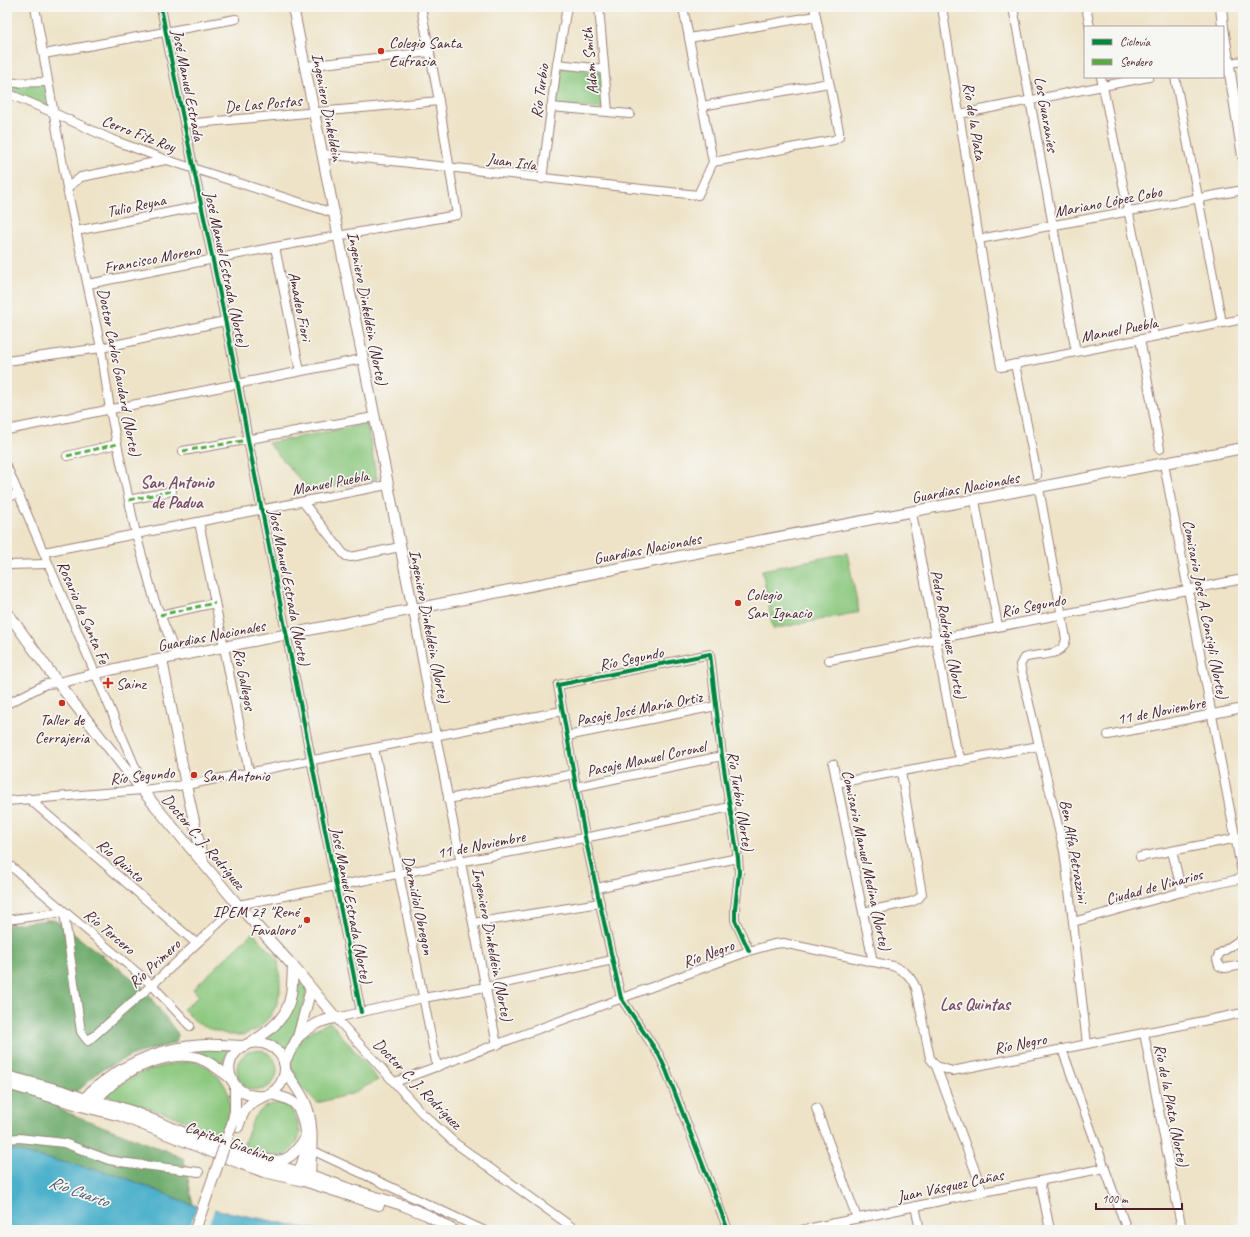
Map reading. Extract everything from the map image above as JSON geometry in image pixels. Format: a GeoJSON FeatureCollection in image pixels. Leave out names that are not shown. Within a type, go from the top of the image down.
{"type":"FeatureCollection","features":[{"type":"Feature","properties":{"kind":"main road","name":"Ingeniero Dinkeldein"},"geometry":{"type":"LineString","coordinates":[[293,7],[333,213]]}},
{"type":"Feature","properties":{"kind":"main road"},"geometry":{"type":"LineString","coordinates":[[1221,7],[1223,26]]}},
{"type":"Feature","properties":{"kind":"main road"},"geometry":{"type":"LineString","coordinates":[[1224,40],[1226,64],[1243,156]]}},
{"type":"Feature","properties":{"kind":"main road","name":"Ingeniero Dinkeldein (Norte)"},"geometry":{"type":"LineString","coordinates":[[333,213],[413,610]]}},
{"type":"Feature","properties":{"kind":"main road","name":"Guardias Nacionales"},"geometry":{"type":"LineString","coordinates":[[58,683],[95,673],[674,557],[975,501],[1243,448]]}},
{"type":"Feature","properties":{"kind":"main road","name":"Doctor C. J. Rodríguez"},"geometry":{"type":"LineString","coordinates":[[7,612],[58,683],[142,790],[238,905],[293,966],[336,1018]]}},
{"type":"Feature","properties":{"kind":"main road"},"geometry":{"type":"LineString","coordinates":[[162,660],[186,785],[203,863]]}},
{"type":"Feature","properties":{"kind":"main road"},"geometry":{"type":"LineString","coordinates":[[202,1230],[235,1126],[233,1082],[230,1072],[233,1057],[238,1050],[262,1036],[274,1026],[284,1014],[292,992],[293,966]]}},
{"type":"Feature","properties":{"kind":"main road"},"geometry":{"type":"LineString","coordinates":[[195,1230],[235,1126],[245,1110],[252,1103],[267,1095],[281,1084],[285,1067],[298,1037],[311,989]]}},
{"type":"Feature","properties":{"kind":"main road"},"geometry":{"type":"LineString","coordinates":[[298,1037],[310,1027],[326,1019],[336,1018]]}},
{"type":"Feature","properties":{"kind":"main road"},"geometry":{"type":"LineString","coordinates":[[88,1102],[93,1090],[122,1068],[152,1054],[203,1045],[246,1045],[258,1042],[267,1044],[275,1048],[281,1055],[285,1067],[304,1101],[311,1124],[312,1135],[304,1176]]}},
{"type":"Feature","properties":{"kind":"main road"},"geometry":{"type":"LineString","coordinates":[[88,1102],[119,1078],[141,1066],[178,1056],[194,1056],[202,1059],[233,1082],[245,1094],[258,1097],[267,1095],[280,1096],[294,1104],[300,1114],[304,1126],[304,1176]]}},
{"type":"Feature","properties":{"kind":"main road","name":"Capitán Giachino"},"geometry":{"type":"LineString","coordinates":[[7,1076],[63,1091],[121,1116],[256,1169],[304,1176]]}},
{"type":"Feature","properties":{"kind":"main road","name":"Capitán Giachino"},"geometry":{"type":"LineString","coordinates":[[7,1084],[88,1102],[116,1106],[134,1112],[214,1145],[422,1219],[441,1230]]}},
{"type":"Feature","properties":{"kind":"main road"},"geometry":{"type":"LineString","coordinates":[[245,1156],[277,1162],[291,1156],[305,1139]]}},
{"type":"Feature","properties":{"kind":"main road"},"geometry":{"type":"LineString","coordinates":[[304,1176],[402,1205],[427,1215],[453,1230]]}},
{"type":"Feature","properties":{"kind":"street","name":"Doctor Carlos Gaudard (Norte)"},"geometry":{"type":"LineString","coordinates":[[35,7],[76,231],[101,348],[110,410],[136,534],[154,599],[177,657]]}},
{"type":"Feature","properties":{"kind":"street","name":"José Manuel Estrada"},"geometry":{"type":"LineString","coordinates":[[161,7],[193,168]]}},
{"type":"Feature","properties":{"kind":"street"},"geometry":{"type":"LineString","coordinates":[[421,7],[450,167]]}},
{"type":"Feature","properties":{"kind":"street","name":"Río Turbio"},"geometry":{"type":"LineString","coordinates":[[542,179],[557,64],[567,7]]}},
{"type":"Feature","properties":{"kind":"street","name":"Adam Smith"},"geometry":{"type":"LineString","coordinates":[[599,7],[608,112]]}},
{"type":"Feature","properties":{"kind":"street"},"geometry":{"type":"LineString","coordinates":[[683,7],[713,162],[834,140],[839,137],[814,7]]}},
{"type":"Feature","properties":{"kind":"street","name":"Río de la Plata"},"geometry":{"type":"LineString","coordinates":[[942,7],[960,114],[978,239]]}},
{"type":"Feature","properties":{"kind":"street","name":"Los Guaraníes"},"geometry":{"type":"LineString","coordinates":[[1013,7],[1076,352]]}},
{"type":"Feature","properties":{"kind":"street"},"geometry":{"type":"LineString","coordinates":[[1086,7],[1090,26]]}},
{"type":"Feature","properties":{"kind":"street"},"geometry":{"type":"LineString","coordinates":[[689,38],[816,16]]}},
{"type":"Feature","properties":{"kind":"street"},"geometry":{"type":"LineString","coordinates":[[44,54],[166,33],[236,19]]}},
{"type":"Feature","properties":{"kind":"street"},"geometry":{"type":"LineString","coordinates":[[305,66],[430,52]]}},
{"type":"Feature","properties":{"kind":"street"},"geometry":{"type":"LineString","coordinates":[[1226,64],[1243,61]]}},
{"type":"Feature","properties":{"kind":"street"},"geometry":{"type":"LineString","coordinates":[[557,64],[604,69]]}},
{"type":"Feature","properties":{"kind":"street"},"geometry":{"type":"LineString","coordinates":[[1101,78],[1154,336]]}},
{"type":"Feature","properties":{"kind":"street"},"geometry":{"type":"LineString","coordinates":[[960,114],[1144,78]]}},
{"type":"Feature","properties":{"kind":"street"},"geometry":{"type":"LineString","coordinates":[[1175,78],[1222,323]]}},
{"type":"Feature","properties":{"kind":"street"},"geometry":{"type":"LineString","coordinates":[[7,84],[48,82]]}},
{"type":"Feature","properties":{"kind":"street"},"geometry":{"type":"LineString","coordinates":[[702,106],[829,83]]}},
{"type":"Feature","properties":{"kind":"street","name":"Cerro Fitz Roy"},"geometry":{"type":"LineString","coordinates":[[7,93],[54,112],[113,140],[167,160],[333,213]]}},
{"type":"Feature","properties":{"kind":"street","name":"De Las Postas"},"geometry":{"type":"LineString","coordinates":[[185,124],[439,101]]}},
{"type":"Feature","properties":{"kind":"street"},"geometry":{"type":"LineString","coordinates":[[551,107],[630,114]]}},
{"type":"Feature","properties":{"kind":"street","name":"Juan Isla"},"geometry":{"type":"LineString","coordinates":[[322,154],[450,167],[542,179],[698,196],[713,162]]}},
{"type":"Feature","properties":{"kind":"street"},"geometry":{"type":"LineString","coordinates":[[68,188],[81,177],[167,160]]}},
{"type":"Feature","properties":{"kind":"street","name":"Francisco Moreno"},"geometry":{"type":"LineString","coordinates":[[88,284],[275,247],[458,215],[450,167]]}},
{"type":"Feature","properties":{"kind":"street","name":"José Manuel Estrada (Norte)"},"geometry":{"type":"LineString","coordinates":[[193,168],[238,383],[361,1012]]}},
{"type":"Feature","properties":{"kind":"street","name":"Mariano López Cobo"},"geometry":{"type":"LineString","coordinates":[[978,239],[1243,190]]}},
{"type":"Feature","properties":{"kind":"street","name":"Tulio Reyna"},"geometry":{"type":"LineString","coordinates":[[76,231],[201,206]]}},
{"type":"Feature","properties":{"kind":"street","name":"Manuel Puebla"},"geometry":{"type":"LineString","coordinates":[[978,239],[1001,366],[1243,319]]}},
{"type":"Feature","properties":{"kind":"street","name":"Amadeo Fiori"},"geometry":{"type":"LineString","coordinates":[[275,247],[300,371]]}},
{"type":"Feature","properties":{"kind":"street"},"geometry":{"type":"LineString","coordinates":[[7,361],[101,348],[225,321]]}},
{"type":"Feature","properties":{"kind":"street"},"geometry":{"type":"LineString","coordinates":[[1140,339],[1160,449]]}},
{"type":"Feature","properties":{"kind":"street"},"geometry":{"type":"LineString","coordinates":[[7,430],[362,359]]}},
{"type":"Feature","properties":{"kind":"street"},"geometry":{"type":"LineString","coordinates":[[1015,364],[1037,475]]}},
{"type":"Feature","properties":{"kind":"street"},"geometry":{"type":"LineString","coordinates":[[183,451],[374,417]]}},
{"type":"Feature","properties":{"kind":"street"},"geometry":{"type":"LineString","coordinates":[[67,456],[117,444]]}},
{"type":"Feature","properties":{"kind":"street","name":"Comisario José A. Consigli (Norte)"},"geometry":{"type":"LineString","coordinates":[[1164,464],[1212,715],[1240,838],[1243,878]]}},
{"type":"Feature","properties":{"kind":"street","name":"Rosario de Santa Fe"},"geometry":{"type":"LineString","coordinates":[[7,467],[95,673],[138,776],[142,790]]}},
{"type":"Feature","properties":{"kind":"street","name":"Manuel Puebla"},"geometry":{"type":"LineString","coordinates":[[44,552],[387,485]]}},
{"type":"Feature","properties":{"kind":"street"},"geometry":{"type":"LineString","coordinates":[[1039,488],[1062,613]]}},
{"type":"Feature","properties":{"kind":"street"},"geometry":{"type":"LineString","coordinates":[[129,500],[172,491]]}},
{"type":"Feature","properties":{"kind":"street"},"geometry":{"type":"LineString","coordinates":[[7,498],[18,493]]}},
{"type":"Feature","properties":{"kind":"street"},"geometry":{"type":"LineString","coordinates":[[975,501],[998,626]]}},
{"type":"Feature","properties":{"kind":"street"},"geometry":{"type":"LineString","coordinates":[[303,502],[346,556],[351,557],[400,547]]}},
{"type":"Feature","properties":{"kind":"street","name":"Pedro Rodríguez (Norte)"},"geometry":{"type":"LineString","coordinates":[[912,513],[956,747],[962,761]]}},
{"type":"Feature","properties":{"kind":"street","name":"Río Gallegos"},"geometry":{"type":"LineString","coordinates":[[199,522],[249,772]]}},
{"type":"Feature","properties":{"kind":"street"},"geometry":{"type":"LineString","coordinates":[[7,565],[48,564]]}},
{"type":"Feature","properties":{"kind":"street","name":"Río Segundo"},"geometry":{"type":"LineString","coordinates":[[829,660],[1062,613],[1243,579]]}},
{"type":"Feature","properties":{"kind":"street"},"geometry":{"type":"LineString","coordinates":[[160,615],[215,603]]}},
{"type":"Feature","properties":{"kind":"street","name":"Ingeniero Dinkeldein (Norte)"},"geometry":{"type":"LineString","coordinates":[[413,610],[448,799],[497,1045]]}},
{"type":"Feature","properties":{"kind":"street","name":"Ben Alfa Petrazzini"},"geometry":{"type":"LineString","coordinates":[[1062,613],[1066,639],[1065,646],[1059,652],[1024,658],[1020,665],[1064,851],[1087,1044]]}},
{"type":"Feature","properties":{"kind":"street","name":"Río Segundo"},"geometry":{"type":"LineString","coordinates":[[7,801],[186,785],[562,711],[558,685],[710,654]]}},
{"type":"Feature","properties":{"kind":"street","name":"Río Turbio (Norte)"},"geometry":{"type":"LineString","coordinates":[[710,654],[722,756],[738,858],[739,872],[735,920],[749,951]]}},
{"type":"Feature","properties":{"kind":"street"},"geometry":{"type":"LineString","coordinates":[[7,704],[46,684],[58,683]]}},
{"type":"Feature","properties":{"kind":"street","name":"Pasaje José María Ortiz"},"geometry":{"type":"LineString","coordinates":[[567,736],[716,706]]}},
{"type":"Feature","properties":{"kind":"street","name":"11 de Noviembre"},"geometry":{"type":"LineString","coordinates":[[1108,735],[1243,708]]}},
{"type":"Feature","properties":{"kind":"street"},"geometry":{"type":"LineString","coordinates":[[562,711],[585,837],[621,998],[659,1055],[666,1070],[728,1230]]}},
{"type":"Feature","properties":{"kind":"street"},"geometry":{"type":"LineString","coordinates":[[837,783],[1039,746]]}},
{"type":"Feature","properties":{"kind":"street","name":"Darmidiol Obregon"},"geometry":{"type":"LineString","coordinates":[[374,748],[437,1066]]}},
{"type":"Feature","properties":{"kind":"street","name":"Pasaje Manuel Coronel"},"geometry":{"type":"LineString","coordinates":[[576,787],[722,756]]}},
{"type":"Feature","properties":{"kind":"street","name":"Comisario Manuel Medina (Norte)"},"geometry":{"type":"LineString","coordinates":[[833,764],[873,962]]}},
{"type":"Feature","properties":{"kind":"street"},"geometry":{"type":"LineString","coordinates":[[863,912],[911,902],[918,899],[922,894],[901,772]]}},
{"type":"Feature","properties":{"kind":"street","name":"Pasaje Manuel Coronel"},"geometry":{"type":"LineString","coordinates":[[448,799],[574,774]]}},
{"type":"Feature","properties":{"kind":"street","name":"Río Quinto"},"geometry":{"type":"LineString","coordinates":[[28,798],[196,943]]}},
{"type":"Feature","properties":{"kind":"street","name":"11 de Noviembre"},"geometry":{"type":"LineString","coordinates":[[238,905],[461,862],[730,807]]}},
{"type":"Feature","properties":{"kind":"street"},"geometry":{"type":"LineString","coordinates":[[1140,857],[1240,838]]}},
{"type":"Feature","properties":{"kind":"street"},"geometry":{"type":"LineString","coordinates":[[1172,851],[1182,892]]}},
{"type":"Feature","properties":{"kind":"street"},"geometry":{"type":"LineString","coordinates":[[597,888],[738,858]]}},
{"type":"Feature","properties":{"kind":"street","name":"Río Tercero"},"geometry":{"type":"LineString","coordinates":[[7,863],[152,985],[190,1026]]}},
{"type":"Feature","properties":{"kind":"street","name":"Ciudad de Vinarios"},"geometry":{"type":"LineString","coordinates":[[1073,922],[1182,892],[1243,878]]}},
{"type":"Feature","properties":{"kind":"street"},"geometry":{"type":"LineString","coordinates":[[473,923],[600,904]]}},
{"type":"Feature","properties":{"kind":"street","name":"Río Primero"},"geometry":{"type":"LineString","coordinates":[[64,912],[81,1032],[88,1041],[152,985],[238,905]]}},
{"type":"Feature","properties":{"kind":"street"},"geometry":{"type":"LineString","coordinates":[[7,920],[64,912]]}},
{"type":"Feature","properties":{"kind":"street"},"geometry":{"type":"LineString","coordinates":[[1243,938],[1219,954],[1217,959],[1220,966],[1225,968],[1243,965]]}},
{"type":"Feature","properties":{"kind":"street","name":"Río Negro"},"geometry":{"type":"LineString","coordinates":[[395,1082],[749,951],[766,945],[783,943],[893,966],[906,972],[912,979],[916,988],[930,1058],[936,1066],[952,1071],[1243,1013]]}},
{"type":"Feature","properties":{"kind":"street"},"geometry":{"type":"LineString","coordinates":[[336,1018],[424,998],[486,987],[613,960]]}},
{"type":"Feature","properties":{"kind":"street","name":"Doctor C. J. Rodríguez"},"geometry":{"type":"LineString","coordinates":[[336,1018],[422,1113],[455,1143],[576,1230]]}},
{"type":"Feature","properties":{"kind":"street","name":"Río de la Plata (Norte)"},"geometry":{"type":"LineString","coordinates":[[1144,1033],[1182,1230]]}},
{"type":"Feature","properties":{"kind":"street"},"geometry":{"type":"LineString","coordinates":[[1062,1050],[1127,1230]]}},
{"type":"Feature","properties":{"kind":"street"},"geometry":{"type":"LineString","coordinates":[[936,1066],[983,1192]]}},
{"type":"Feature","properties":{"kind":"street"},"geometry":{"type":"LineString","coordinates":[[816,1108],[857,1218]]}},
{"type":"Feature","properties":{"kind":"street"},"geometry":{"type":"LineString","coordinates":[[7,1139],[19,1138],[64,1143],[114,1161],[200,1172]]}},
{"type":"Feature","properties":{"kind":"street"},"geometry":{"type":"LineString","coordinates":[[318,1153],[483,1230]]}},
{"type":"Feature","properties":{"kind":"street","name":"Juan Vásquez Cañas"},"geometry":{"type":"LineString","coordinates":[[802,1230],[1105,1168]]}},
{"type":"Feature","properties":{"kind":"street"},"geometry":{"type":"LineString","coordinates":[[1040,1181],[1050,1230]]}},
{"type":"Feature","properties":{"kind":"street"},"geometry":{"type":"LineString","coordinates":[[915,1206],[920,1230]]}},
{"type":"Feature","properties":{"kind":"green space"},"geometry":{"type":"Polygon","coordinates":[[[562,68],[602,72],[604,109],[557,105],[562,68]]]}},
{"type":"Feature","properties":{"kind":"green space"},"geometry":{"type":"Polygon","coordinates":[[[46,85],[50,108],[7,90],[7,86],[46,85]]]}},
{"type":"Feature","properties":{"kind":"green space"},"geometry":{"type":"Polygon","coordinates":[[[367,424],[377,479],[310,491],[268,443],[367,424]]]}},
{"type":"Feature","properties":{"kind":"green space"},"geometry":{"type":"Polygon","coordinates":[[[847,553],[859,612],[773,629],[762,570],[847,553]]]}},
{"type":"Feature","properties":{"kind":"green space"},"geometry":{"type":"Polygon","coordinates":[[[54,919],[141,985],[178,1034],[175,1043],[135,1054],[101,1070],[58,1109],[184,1159],[193,1205],[118,1175],[7,1149],[7,925],[54,919]]]}},
{"type":"Feature","properties":{"kind":"green space"},"geometry":{"type":"Polygon","coordinates":[[[253,932],[278,960],[280,992],[276,1006],[269,1018],[258,1029],[243,1035],[229,1035],[197,1023],[183,1009],[199,996],[193,989],[253,932]]]}},
{"type":"Feature","properties":{"kind":"green space"},"geometry":{"type":"Polygon","coordinates":[[[296,977],[307,990],[300,1019],[286,1051],[266,1038],[277,1029],[296,977]]]}},
{"type":"Feature","properties":{"kind":"green space"},"geometry":{"type":"Polygon","coordinates":[[[330,1022],[378,1080],[351,1094],[317,1103],[297,1081],[293,1073],[292,1061],[295,1050],[301,1039],[305,1035],[330,1022]]]}},
{"type":"Feature","properties":{"kind":"green space"},"geometry":{"type":"Polygon","coordinates":[[[190,1048],[229,1049],[224,1059],[223,1069],[214,1061],[205,1056],[196,1053],[184,1052],[190,1048]]]}},
{"type":"Feature","properties":{"kind":"green space"},"geometry":{"type":"Polygon","coordinates":[[[261,1050],[268,1053],[274,1059],[277,1070],[276,1078],[268,1087],[261,1090],[253,1090],[246,1087],[238,1078],[237,1066],[240,1059],[249,1051],[261,1050]]]}},
{"type":"Feature","properties":{"kind":"green space"},"geometry":{"type":"Polygon","coordinates":[[[195,1061],[210,1069],[222,1081],[229,1096],[229,1113],[221,1134],[211,1132],[174,1116],[104,1095],[136,1075],[170,1064],[195,1061]]]}},
{"type":"Feature","properties":{"kind":"green space"},"geometry":{"type":"Polygon","coordinates":[[[277,1103],[286,1104],[292,1110],[297,1120],[300,1133],[293,1148],[286,1155],[279,1157],[242,1149],[254,1117],[264,1107],[277,1103]]]}},
{"type":"Feature","properties":{"kind":"water","name":"Río Cuarto"},"geometry":{"type":"Polygon","coordinates":[[[7,1149],[118,1175],[193,1205],[317,1230],[7,1230],[7,1149]]]}},
{"type":"Feature","properties":{"kind":"pier"},"geometry":{"type":"Polygon","coordinates":[[[198,1204],[215,1207],[207,1230],[189,1230],[198,1204]]]}},
{"type":"Feature","properties":{"kind":"marked path"},"geometry":{"type":"LineString","coordinates":[[183,451],[248,440]]}},
{"type":"Feature","properties":{"kind":"marked path"},"geometry":{"type":"LineString","coordinates":[[67,456],[117,444]]}},
{"type":"Feature","properties":{"kind":"marked path"},"geometry":{"type":"LineString","coordinates":[[129,500],[172,491]]}},
{"type":"Feature","properties":{"kind":"marked path"},"geometry":{"type":"LineString","coordinates":[[160,615],[215,603]]}},
{"type":"Feature","properties":{"kind":"cycle path"},"geometry":{"type":"LineString","coordinates":[[161,7],[182,115],[228,332],[361,1012]]}},
{"type":"Feature","properties":{"kind":"cycle path"},"geometry":{"type":"LineString","coordinates":[[728,1230],[666,1070],[659,1055],[621,998],[585,837],[558,685],[710,654],[722,756],[738,858],[739,872],[735,920],[749,951]]}},
{"type":"Feature","properties":{"kind":"place","name":"Colegio Santa Eufrasia"},"geometry":{"type":"Point","coordinates":[381,51]}},
{"type":"Feature","properties":{"kind":"place","name":"Colegio San Ignacio"},"geometry":{"type":"Point","coordinates":[738,603]}},
{"type":"Feature","properties":{"kind":"place","name":"Sainz"},"geometry":{"type":"Point","coordinates":[108,683]}},
{"type":"Feature","properties":{"kind":"place","name":"Taller de Cerrajeria"},"geometry":{"type":"Point","coordinates":[62,703]}},
{"type":"Feature","properties":{"kind":"place","name":"San Antonio"},"geometry":{"type":"Point","coordinates":[194,775]}},
{"type":"Feature","properties":{"kind":"place","name":"IPEM 27 \"René Favaloro\""},"geometry":{"type":"Point","coordinates":[307,920]}},
{"type":"Feature","properties":{"kind":"district","name":"San Antonio de Padua"},"geometry":{"type":"Point","coordinates":[177,492]}},
{"type":"Feature","properties":{"kind":"district","name":"Las Quintas"},"geometry":{"type":"Point","coordinates":[975,1004]}}]}
